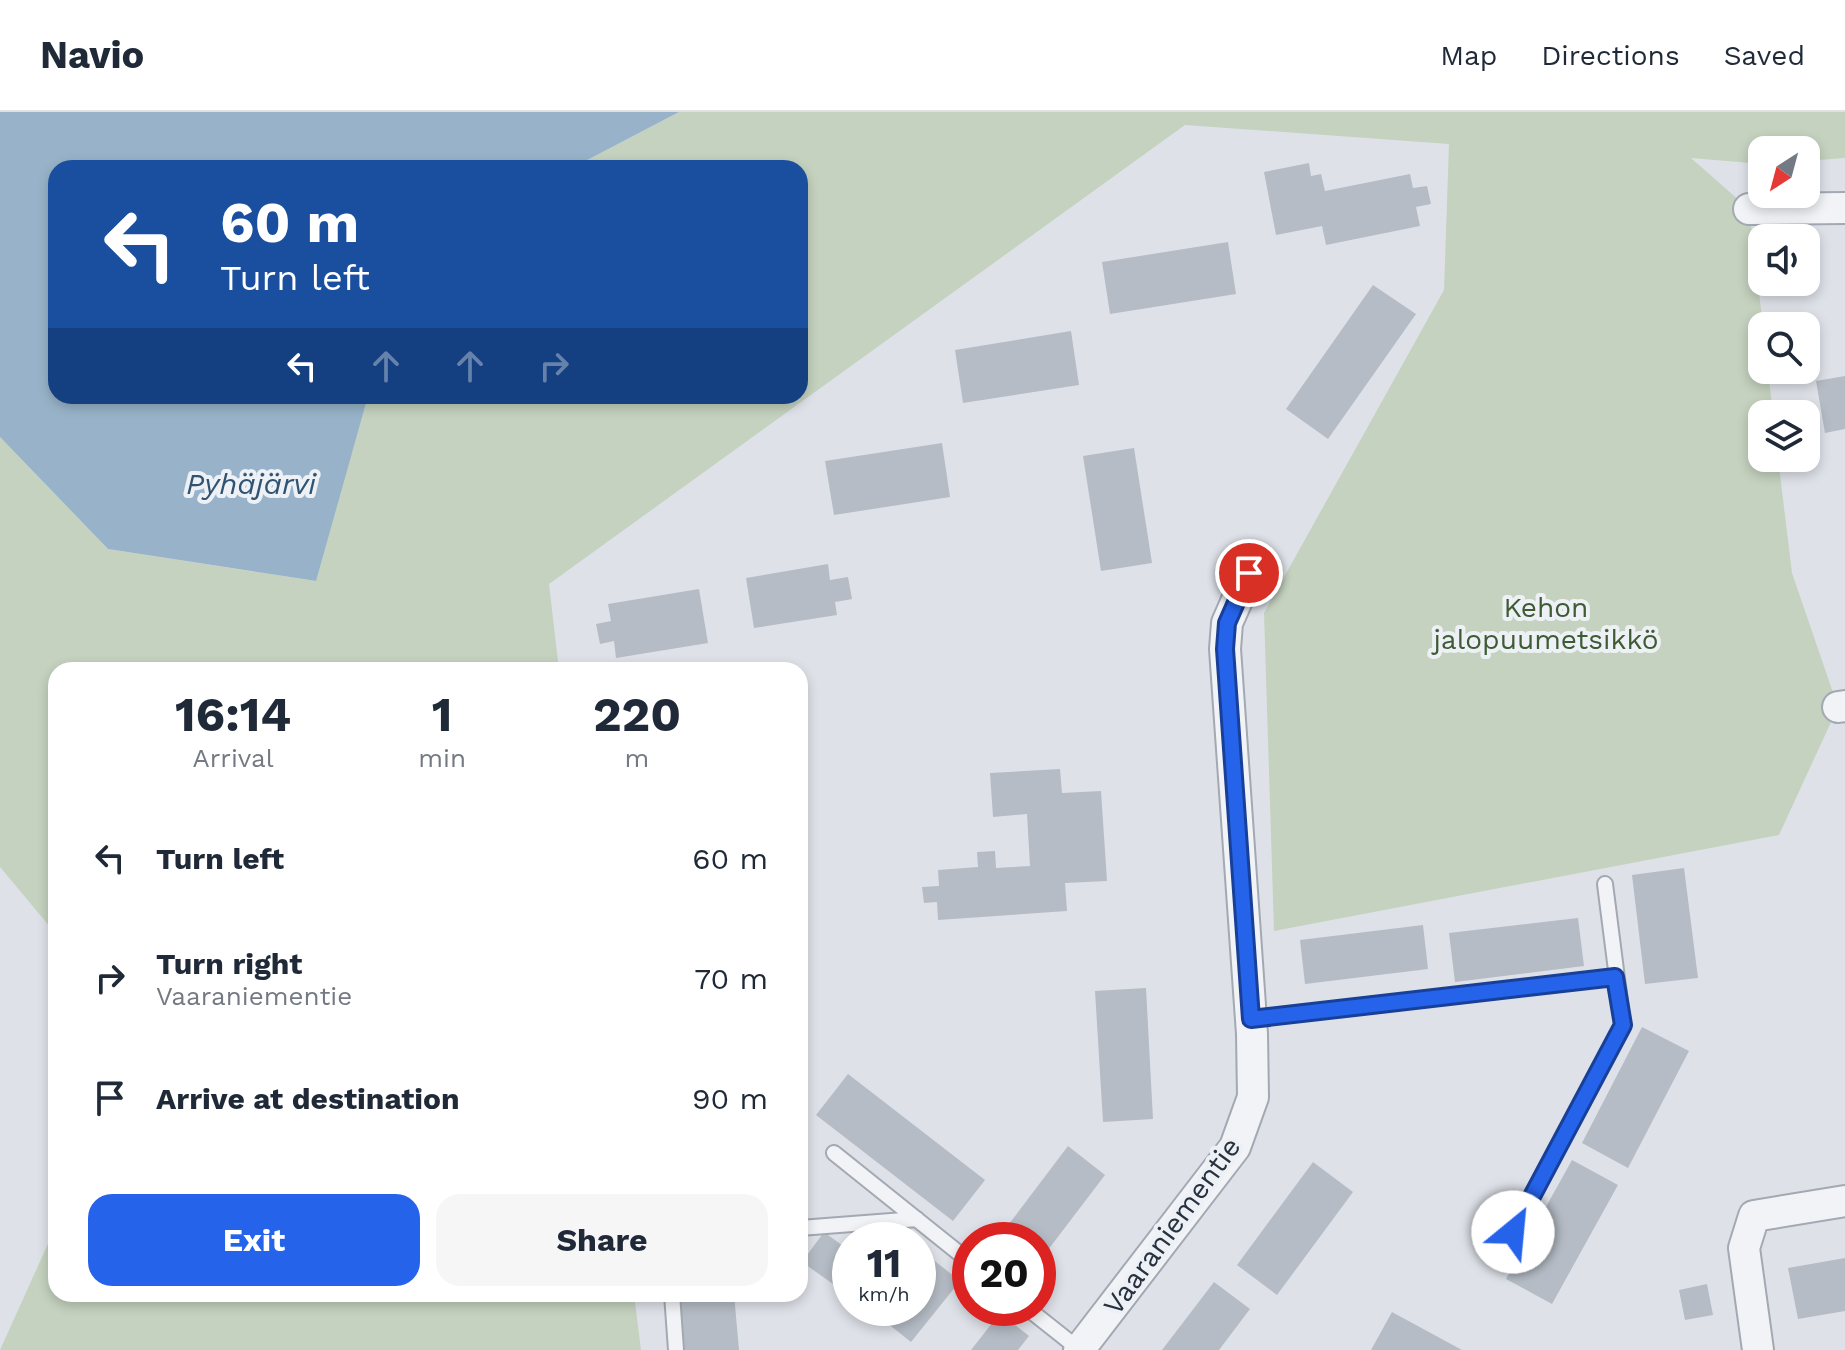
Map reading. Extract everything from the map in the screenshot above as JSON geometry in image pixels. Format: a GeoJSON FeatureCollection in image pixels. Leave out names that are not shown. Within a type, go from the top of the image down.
{"type":"FeatureCollection","features":[{"type":"Feature","properties":{"kind":"street"},"geometry":{"type":"LineString","coordinates":[[1749,209],[1845,208]]}},
{"type":"Feature","properties":{"kind":"street","name":"Vaaraniementie"},"geometry":{"type":"LineString","coordinates":[[1080,1350],[1235,1147],[1253,1097],[1251,1019],[1225,649],[1227,623],[1249,573]]}},
{"type":"Feature","properties":{"kind":"street"},"geometry":{"type":"LineString","coordinates":[[1758,1350],[1744,1248],[1754,1216],[1845,1201]]}},
{"type":"Feature","properties":{"kind":"lane"},"geometry":{"type":"LineString","coordinates":[[1499,1257],[1623,1025],[1605,884]]}},
{"type":"Feature","properties":{"kind":"lane"},"geometry":{"type":"LineString","coordinates":[[1251,1019],[1615,977]]}},
{"type":"Feature","properties":{"kind":"lane"},"geometry":{"type":"LineString","coordinates":[[834,1153],[952,1247]]}},
{"type":"Feature","properties":{"kind":"lane"},"geometry":{"type":"LineString","coordinates":[[808,1227],[917,1219]]}},
{"type":"Feature","properties":{"kind":"lane"},"geometry":{"type":"LineString","coordinates":[[673,1302],[676,1350]]}},
{"type":"Feature","properties":{"kind":"lane"},"geometry":{"type":"LineString","coordinates":[[1050,1326],[1080,1350]]}},
{"type":"Feature","properties":{"kind":"green space","name":"Kehon jalopuumetsikkö"},"geometry":{"type":"Polygon","coordinates":[[[679,112],[1845,112],[1845,158],[1820,160],[1820,136],[1748,136],[1748,163],[1691,158],[1749,209],[1748,296],[1759,296],[1761,312],[1748,312],[1748,384],[1770,384],[1771,400],[1748,400],[1748,472],[1780,472],[1792,573],[1838,707],[1779,835],[1274,931],[1264,613],[1444,290],[1449,144],[1185,125],[808,397],[808,160],[587,160],[679,112]]]}},
{"type":"Feature","properties":{"kind":"green space","name":"Kehon jalopuumetsikkö"},"geometry":{"type":"Polygon","coordinates":[[[366,404],[798,404],[549,584],[558,662],[48,662],[48,924],[0,867],[0,437],[108,549],[315,581],[366,404]]]}},
{"type":"Feature","properties":{"kind":"green space"},"geometry":{"type":"Polygon","coordinates":[[[48,1244],[48,1302],[635,1302],[641,1350],[0,1350],[48,1244]]]}},
{"type":"Feature","properties":{"kind":"water","name":"Pyhäjärvi"},"geometry":{"type":"Polygon","coordinates":[[[0,112],[679,112],[587,160],[48,160],[48,404],[366,404],[316,581],[108,549],[0,437],[0,112]]]}},
{"type":"Feature","properties":{"kind":"building"},"geometry":{"type":"Polygon","coordinates":[[[1309,163],[1311,176],[1321,174],[1325,191],[1410,174],[1413,188],[1427,186],[1431,204],[1416,207],[1420,226],[1326,245],[1322,226],[1276,235],[1264,172],[1309,163]]]}},
{"type":"Feature","properties":{"kind":"building"},"geometry":{"type":"Polygon","coordinates":[[[1228,242],[1236,294],[1110,314],[1102,262],[1228,242]]]}},
{"type":"Feature","properties":{"kind":"building"},"geometry":{"type":"Polygon","coordinates":[[[1373,285],[1416,314],[1328,439],[1286,409],[1373,285]]]}},
{"type":"Feature","properties":{"kind":"building"},"geometry":{"type":"Polygon","coordinates":[[[1071,331],[1079,385],[963,403],[955,350],[1071,331]]]}},
{"type":"Feature","properties":{"kind":"building"},"geometry":{"type":"Polygon","coordinates":[[[1845,376],[1845,429],[1825,433],[1817,384],[1820,384],[1820,380],[1845,376]]]}},
{"type":"Feature","properties":{"kind":"building"},"geometry":{"type":"Polygon","coordinates":[[[942,443],[950,497],[834,515],[825,461],[942,443]]]}},
{"type":"Feature","properties":{"kind":"building"},"geometry":{"type":"Polygon","coordinates":[[[1134,448],[1152,563],[1101,571],[1083,456],[1134,448]]]}},
{"type":"Feature","properties":{"kind":"building"},"geometry":{"type":"Polygon","coordinates":[[[828,564],[830,580],[848,577],[852,599],[835,602],[837,615],[754,628],[746,578],[828,564]]]}},
{"type":"Feature","properties":{"kind":"building"},"geometry":{"type":"Polygon","coordinates":[[[699,589],[708,643],[616,658],[614,641],[600,644],[596,624],[611,621],[608,604],[699,589]]]}},
{"type":"Feature","properties":{"kind":"building"},"geometry":{"type":"Polygon","coordinates":[[[1060,769],[1062,793],[1101,791],[1107,881],[1065,883],[1067,911],[938,920],[937,902],[924,903],[922,887],[939,886],[938,870],[978,867],[977,852],[995,851],[996,868],[1030,866],[1027,814],[993,817],[990,773],[1060,769]]]}},
{"type":"Feature","properties":{"kind":"building"},"geometry":{"type":"Polygon","coordinates":[[[1684,868],[1698,978],[1645,984],[1632,875],[1684,868]]]}},
{"type":"Feature","properties":{"kind":"building"},"geometry":{"type":"Polygon","coordinates":[[[1578,918],[1584,966],[1455,982],[1449,933],[1578,918]]]}},
{"type":"Feature","properties":{"kind":"building"},"geometry":{"type":"Polygon","coordinates":[[[1423,925],[1428,969],[1305,984],[1300,940],[1423,925]]]}},
{"type":"Feature","properties":{"kind":"building"},"geometry":{"type":"Polygon","coordinates":[[[1146,988],[1153,1119],[1103,1122],[1095,991],[1146,988]]]}},
{"type":"Feature","properties":{"kind":"building"},"geometry":{"type":"Polygon","coordinates":[[[1642,1027],[1689,1051],[1628,1168],[1582,1143],[1642,1027]]]}},
{"type":"Feature","properties":{"kind":"building"},"geometry":{"type":"Polygon","coordinates":[[[848,1074],[985,1180],[953,1221],[816,1115],[848,1074]]]}},
{"type":"Feature","properties":{"kind":"building"},"geometry":{"type":"Polygon","coordinates":[[[1068,1146],[1105,1175],[1056,1239],[1056,1222],[1011,1222],[1068,1146]]]}},
{"type":"Feature","properties":{"kind":"building"},"geometry":{"type":"Polygon","coordinates":[[[1572,1160],[1618,1185],[1552,1304],[1506,1279],[1572,1160]]]}},
{"type":"Feature","properties":{"kind":"building"},"geometry":{"type":"Polygon","coordinates":[[[1313,1162],[1353,1192],[1277,1295],[1237,1265],[1313,1162]]]}},
{"type":"Feature","properties":{"kind":"building"},"geometry":{"type":"Polygon","coordinates":[[[824,1232],[832,1238],[832,1283],[808,1266],[808,1254],[824,1232]]]}},
{"type":"Feature","properties":{"kind":"building"},"geometry":{"type":"Polygon","coordinates":[[[1845,1258],[1845,1311],[1798,1319],[1788,1268],[1845,1258]]]}},
{"type":"Feature","properties":{"kind":"building"},"geometry":{"type":"Polygon","coordinates":[[[936,1262],[952,1275],[952,1291],[936,1311],[936,1262]]]}},
{"type":"Feature","properties":{"kind":"building"},"geometry":{"type":"Polygon","coordinates":[[[1214,1282],[1250,1309],[1219,1350],[1162,1350],[1214,1282]]]}},
{"type":"Feature","properties":{"kind":"building"},"geometry":{"type":"Polygon","coordinates":[[[1707,1284],[1713,1315],[1685,1320],[1679,1290],[1707,1284]]]}},
{"type":"Feature","properties":{"kind":"building"},"geometry":{"type":"Polygon","coordinates":[[[680,1302],[735,1302],[739,1350],[684,1350],[680,1302]]]}},
{"type":"Feature","properties":{"kind":"building"},"geometry":{"type":"Polygon","coordinates":[[[1392,1312],[1462,1350],[1371,1350],[1392,1312]]]}},
{"type":"Feature","properties":{"kind":"building"},"geometry":{"type":"Polygon","coordinates":[[[891,1326],[924,1326],[911,1342],[891,1326]]]}},
{"type":"Feature","properties":{"kind":"building"},"geometry":{"type":"Polygon","coordinates":[[[990,1326],[1016,1326],[1029,1336],[1018,1350],[971,1350],[990,1326]]]}},
{"type":"Feature","properties":{"kind":"route"},"geometry":{"type":"LineString","coordinates":[[1249,573],[1227,623],[1225,649],[1251,1019],[1615,977],[1623,1025],[1513,1232]]}}]}
